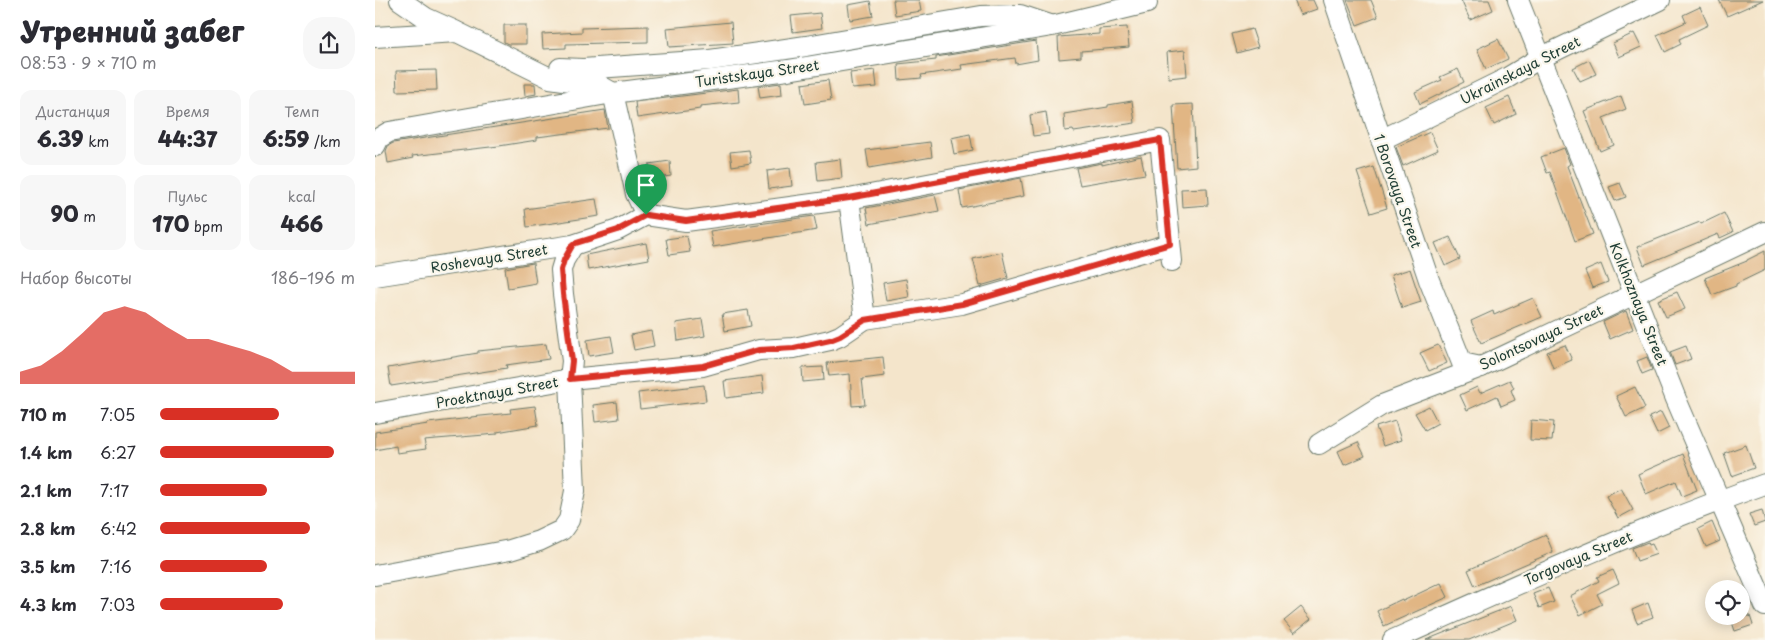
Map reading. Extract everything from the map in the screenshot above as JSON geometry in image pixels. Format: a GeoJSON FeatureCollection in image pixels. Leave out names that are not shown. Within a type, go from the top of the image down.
{"type":"FeatureCollection","features":[{"type":"Feature","properties":{"kind":"street"},"geometry":{"type":"LineString","coordinates":[[400,0],[426,18],[457,32]]}},
{"type":"Feature","properties":{"kind":"street","name":"1 Borovaya Street"},"geometry":{"type":"LineString","coordinates":[[1334,0],[1429,280],[1462,362],[1481,367]]}},
{"type":"Feature","properties":{"kind":"street","name":"Kolkhoznaya Street"},"geometry":{"type":"LineString","coordinates":[[1517,0],[1676,400],[1765,606]]}},
{"type":"Feature","properties":{"kind":"street","name":"Ukrainskaya Street"},"geometry":{"type":"LineString","coordinates":[[1381,140],[1507,78],[1539,58],[1660,0]]}},
{"type":"Feature","properties":{"kind":"street","name":"Turistskaya Street"},"geometry":{"type":"LineString","coordinates":[[375,37],[457,32],[550,78],[599,85],[613,93],[788,70],[1052,26],[1147,3]]}},
{"type":"Feature","properties":{"kind":"street"},"geometry":{"type":"LineString","coordinates":[[527,66],[583,69],[710,60],[807,46],[981,16],[1020,15],[1052,26]]}},
{"type":"Feature","properties":{"kind":"street"},"geometry":{"type":"LineString","coordinates":[[375,146],[379,138],[389,132],[613,93],[636,194],[646,215],[686,221],[849,198],[865,320]]}},
{"type":"Feature","properties":{"kind":"street","name":"Proektnaya Street"},"geometry":{"type":"LineString","coordinates":[[375,413],[570,379],[703,366],[759,350],[794,348],[830,340],[865,320],[962,304],[1171,253],[1160,140],[849,198]]}},
{"type":"Feature","properties":{"kind":"street","name":"Roshevaya Street"},"geometry":{"type":"LineString","coordinates":[[375,276],[573,244],[618,230],[646,215]]}},
{"type":"Feature","properties":{"kind":"street","name":"Solontsovaya Street"},"geometry":{"type":"LineString","coordinates":[[1319,444],[1382,405],[1481,367],[1765,232]]}},
{"type":"Feature","properties":{"kind":"street"},"geometry":{"type":"LineString","coordinates":[[375,575],[509,550],[539,541],[562,530],[569,520],[575,491],[570,379],[572,361],[561,270],[573,244]]}},
{"type":"Feature","properties":{"kind":"street","name":"Torgovaya Street"},"geometry":{"type":"LineString","coordinates":[[1393,640],[1594,550],[1719,500],[1765,484]]}},
{"type":"Feature","properties":{"kind":"building"},"geometry":{"type":"Polygon","coordinates":[[[893,0],[919,0],[921,11],[895,15],[893,0]]]}},
{"type":"Feature","properties":{"kind":"building"},"geometry":{"type":"Polygon","coordinates":[[[1294,0],[1313,0],[1317,9],[1300,15],[1294,0]]]}},
{"type":"Feature","properties":{"kind":"building"},"geometry":{"type":"Polygon","coordinates":[[[1347,0],[1371,0],[1378,17],[1357,25],[1347,0]]]}},
{"type":"Feature","properties":{"kind":"building"},"geometry":{"type":"Polygon","coordinates":[[[1461,0],[1489,0],[1493,10],[1470,20],[1461,0]]]}},
{"type":"Feature","properties":{"kind":"building"},"geometry":{"type":"Polygon","coordinates":[[[1719,0],[1763,0],[1727,16],[1719,0]]]}},
{"type":"Feature","properties":{"kind":"building"},"geometry":{"type":"Polygon","coordinates":[[[870,1],[873,16],[850,20],[848,5],[870,1]]]}},
{"type":"Feature","properties":{"kind":"building"},"geometry":{"type":"Polygon","coordinates":[[[1700,7],[1708,25],[1679,39],[1681,44],[1665,52],[1657,35],[1686,22],[1683,15],[1700,7]]]}},
{"type":"Feature","properties":{"kind":"building"},"geometry":{"type":"Polygon","coordinates":[[[820,13],[822,28],[793,32],[791,16],[820,13]]]}},
{"type":"Feature","properties":{"kind":"building"},"geometry":{"type":"Polygon","coordinates":[[[731,22],[733,43],[669,47],[667,28],[731,22]]]}},
{"type":"Feature","properties":{"kind":"building"},"geometry":{"type":"Polygon","coordinates":[[[504,25],[526,25],[526,44],[508,44],[504,42],[504,25]]]}},
{"type":"Feature","properties":{"kind":"building"},"geometry":{"type":"Polygon","coordinates":[[[648,26],[648,42],[566,44],[566,48],[543,49],[542,34],[582,32],[582,28],[648,26]]]}},
{"type":"Feature","properties":{"kind":"building"},"geometry":{"type":"Polygon","coordinates":[[[1127,27],[1129,47],[1081,51],[1081,57],[1059,59],[1058,37],[1099,34],[1099,29],[1127,27]]]}},
{"type":"Feature","properties":{"kind":"building"},"geometry":{"type":"Polygon","coordinates":[[[1252,29],[1258,47],[1237,53],[1232,34],[1252,29]]]}},
{"type":"Feature","properties":{"kind":"building"},"geometry":{"type":"Polygon","coordinates":[[[1634,33],[1641,47],[1619,57],[1613,43],[1634,33]]]}},
{"type":"Feature","properties":{"kind":"building"},"geometry":{"type":"Polygon","coordinates":[[[1498,39],[1508,59],[1486,69],[1477,49],[1498,39]]]}},
{"type":"Feature","properties":{"kind":"building"},"geometry":{"type":"Polygon","coordinates":[[[1036,41],[1038,60],[1016,64],[1015,58],[961,65],[962,69],[921,75],[922,78],[899,80],[898,64],[936,60],[936,57],[1036,41]]]}},
{"type":"Feature","properties":{"kind":"building"},"geometry":{"type":"Polygon","coordinates":[[[1185,50],[1187,76],[1169,78],[1167,52],[1185,50]]]}},
{"type":"Feature","properties":{"kind":"building"},"geometry":{"type":"Polygon","coordinates":[[[1589,60],[1596,74],[1580,81],[1573,68],[1589,60]]]}},
{"type":"Feature","properties":{"kind":"building"},"geometry":{"type":"Polygon","coordinates":[[[1458,69],[1464,82],[1420,104],[1415,92],[1442,80],[1440,77],[1458,69]]]}},
{"type":"Feature","properties":{"kind":"building"},"geometry":{"type":"Polygon","coordinates":[[[436,70],[437,90],[397,91],[396,71],[436,70]]]}},
{"type":"Feature","properties":{"kind":"building"},"geometry":{"type":"Polygon","coordinates":[[[875,70],[877,87],[852,89],[850,73],[875,70]]]}},
{"type":"Feature","properties":{"kind":"building"},"geometry":{"type":"Polygon","coordinates":[[[828,80],[831,100],[805,104],[802,84],[828,80]]]}},
{"type":"Feature","properties":{"kind":"building"},"geometry":{"type":"Polygon","coordinates":[[[781,83],[782,95],[760,98],[758,86],[781,83]]]}},
{"type":"Feature","properties":{"kind":"building"},"geometry":{"type":"Polygon","coordinates":[[[524,84],[535,84],[536,94],[525,96],[524,84]]]}},
{"type":"Feature","properties":{"kind":"building"},"geometry":{"type":"Polygon","coordinates":[[[738,89],[739,102],[700,106],[700,109],[637,118],[635,102],[738,89]]]}},
{"type":"Feature","properties":{"kind":"building"},"geometry":{"type":"Polygon","coordinates":[[[1621,96],[1626,109],[1603,118],[1614,145],[1600,151],[1584,111],[1621,96]]]}},
{"type":"Feature","properties":{"kind":"building"},"geometry":{"type":"Polygon","coordinates":[[[1509,97],[1516,114],[1494,125],[1486,108],[1509,97]]]}},
{"type":"Feature","properties":{"kind":"building"},"geometry":{"type":"Polygon","coordinates":[[[1132,101],[1135,123],[1074,132],[1073,130],[1065,131],[1064,114],[1132,101]]]}},
{"type":"Feature","properties":{"kind":"building"},"geometry":{"type":"Polygon","coordinates":[[[1193,104],[1196,166],[1177,168],[1173,105],[1193,104]]]}},
{"type":"Feature","properties":{"kind":"building"},"geometry":{"type":"Polygon","coordinates":[[[605,110],[608,128],[537,137],[537,140],[499,146],[412,156],[413,158],[388,163],[386,151],[388,146],[393,143],[605,110]]]}},
{"type":"Feature","properties":{"kind":"building"},"geometry":{"type":"Polygon","coordinates":[[[1046,112],[1049,134],[1033,136],[1030,115],[1046,112]]]}},
{"type":"Feature","properties":{"kind":"building"},"geometry":{"type":"Polygon","coordinates":[[[1430,132],[1438,150],[1403,166],[1396,147],[1430,132]]]}},
{"type":"Feature","properties":{"kind":"building"},"geometry":{"type":"Polygon","coordinates":[[[970,134],[973,150],[954,154],[951,138],[970,134]]]}},
{"type":"Feature","properties":{"kind":"building"},"geometry":{"type":"Polygon","coordinates":[[[930,142],[932,157],[869,168],[866,150],[930,142]]]}},
{"type":"Feature","properties":{"kind":"building"},"geometry":{"type":"Polygon","coordinates":[[[1564,148],[1570,164],[1567,166],[1593,234],[1575,241],[1550,172],[1547,173],[1541,157],[1564,148]]]}},
{"type":"Feature","properties":{"kind":"building"},"geometry":{"type":"Polygon","coordinates":[[[749,150],[751,163],[732,166],[730,152],[749,150]]]}},
{"type":"Feature","properties":{"kind":"building"},"geometry":{"type":"Polygon","coordinates":[[[1141,156],[1145,174],[1080,185],[1076,168],[1102,163],[1102,165],[1141,156]]]}},
{"type":"Feature","properties":{"kind":"building"},"geometry":{"type":"Polygon","coordinates":[[[840,159],[842,178],[818,181],[816,162],[840,159]]]}},
{"type":"Feature","properties":{"kind":"building"},"geometry":{"type":"Polygon","coordinates":[[[670,161],[671,176],[651,179],[649,164],[670,161]]]}},
{"type":"Feature","properties":{"kind":"building"},"geometry":{"type":"Polygon","coordinates":[[[1374,167],[1387,208],[1371,213],[1357,172],[1374,167]]]}},
{"type":"Feature","properties":{"kind":"building"},"geometry":{"type":"Polygon","coordinates":[[[790,168],[792,186],[769,189],[767,171],[790,168]]]}},
{"type":"Feature","properties":{"kind":"building"},"geometry":{"type":"Polygon","coordinates":[[[1021,178],[1024,196],[962,208],[959,190],[1021,178]]]}},
{"type":"Feature","properties":{"kind":"building"},"geometry":{"type":"Polygon","coordinates":[[[1620,183],[1626,197],[1615,201],[1609,187],[1620,183]]]}},
{"type":"Feature","properties":{"kind":"building"},"geometry":{"type":"Polygon","coordinates":[[[1207,188],[1208,205],[1182,207],[1181,189],[1207,188]]]}},
{"type":"Feature","properties":{"kind":"building"},"geometry":{"type":"Polygon","coordinates":[[[935,195],[939,211],[869,224],[866,208],[935,195]]]}},
{"type":"Feature","properties":{"kind":"building"},"geometry":{"type":"Polygon","coordinates":[[[596,199],[599,216],[527,227],[525,209],[596,199]]]}},
{"type":"Feature","properties":{"kind":"building"},"geometry":{"type":"Polygon","coordinates":[[[1724,213],[1733,232],[1720,238],[1718,234],[1644,265],[1637,247],[1700,222],[1701,224],[1724,213]]]}},
{"type":"Feature","properties":{"kind":"building"},"geometry":{"type":"Polygon","coordinates":[[[814,216],[817,230],[713,247],[710,231],[814,216]]]}},
{"type":"Feature","properties":{"kind":"building"},"geometry":{"type":"Polygon","coordinates":[[[687,236],[690,252],[669,255],[666,239],[687,236]]]}},
{"type":"Feature","properties":{"kind":"building"},"geometry":{"type":"Polygon","coordinates":[[[1450,237],[1460,259],[1445,266],[1435,243],[1450,237]]]}},
{"type":"Feature","properties":{"kind":"building"},"geometry":{"type":"Polygon","coordinates":[[[646,243],[649,259],[588,270],[586,255],[646,243]]]}},
{"type":"Feature","properties":{"kind":"building"},"geometry":{"type":"Polygon","coordinates":[[[1765,251],[1765,270],[1736,284],[1736,286],[1712,295],[1705,278],[1747,261],[1765,251]]]}},
{"type":"Feature","properties":{"kind":"building"},"geometry":{"type":"Polygon","coordinates":[[[1002,252],[1008,278],[980,286],[973,259],[1002,252]]]}},
{"type":"Feature","properties":{"kind":"building"},"geometry":{"type":"Polygon","coordinates":[[[533,263],[536,283],[508,288],[505,268],[533,263]]]}},
{"type":"Feature","properties":{"kind":"building"},"geometry":{"type":"Polygon","coordinates":[[[1601,264],[1608,282],[1592,288],[1585,271],[1601,264]]]}},
{"type":"Feature","properties":{"kind":"building"},"geometry":{"type":"Polygon","coordinates":[[[1410,269],[1421,302],[1402,308],[1391,275],[1410,269]]]}},
{"type":"Feature","properties":{"kind":"building"},"geometry":{"type":"Polygon","coordinates":[[[906,279],[909,297],[886,301],[883,283],[906,279]]]}},
{"type":"Feature","properties":{"kind":"building"},"geometry":{"type":"Polygon","coordinates":[[[1677,292],[1685,309],[1666,317],[1658,300],[1677,292]]]}},
{"type":"Feature","properties":{"kind":"building"},"geometry":{"type":"Polygon","coordinates":[[[1533,298],[1542,317],[1481,343],[1471,321],[1493,311],[1494,315],[1533,298]]]}},
{"type":"Feature","properties":{"kind":"building"},"geometry":{"type":"Polygon","coordinates":[[[748,310],[751,326],[725,331],[722,314],[748,310]]]}},
{"type":"Feature","properties":{"kind":"building"},"geometry":{"type":"Polygon","coordinates":[[[1626,311],[1633,329],[1610,339],[1603,322],[1626,311]]]}},
{"type":"Feature","properties":{"kind":"building"},"geometry":{"type":"Polygon","coordinates":[[[702,319],[705,336],[678,341],[676,323],[702,319]]]}},
{"type":"Feature","properties":{"kind":"building"},"geometry":{"type":"Polygon","coordinates":[[[651,331],[654,346],[634,350],[631,335],[651,331]]]}},
{"type":"Feature","properties":{"kind":"building"},"geometry":{"type":"Polygon","coordinates":[[[611,336],[614,352],[589,356],[587,340],[611,336]]]}},
{"type":"Feature","properties":{"kind":"building"},"geometry":{"type":"Polygon","coordinates":[[[546,344],[549,359],[506,365],[507,368],[391,386],[388,368],[478,353],[478,351],[546,344]]]}},
{"type":"Feature","properties":{"kind":"building"},"geometry":{"type":"Polygon","coordinates":[[[1438,345],[1447,363],[1429,371],[1420,353],[1438,345]]]}},
{"type":"Feature","properties":{"kind":"building"},"geometry":{"type":"Polygon","coordinates":[[[1565,345],[1572,360],[1553,368],[1547,352],[1565,345]]]}},
{"type":"Feature","properties":{"kind":"building"},"geometry":{"type":"Polygon","coordinates":[[[1686,346],[1691,359],[1675,365],[1670,352],[1686,346]]]}},
{"type":"Feature","properties":{"kind":"building"},"geometry":{"type":"Polygon","coordinates":[[[883,357],[885,376],[862,379],[865,405],[852,406],[850,374],[829,376],[827,363],[883,357]]]}},
{"type":"Feature","properties":{"kind":"building"},"geometry":{"type":"Polygon","coordinates":[[[1647,357],[1652,370],[1642,374],[1637,361],[1647,357]]]}},
{"type":"Feature","properties":{"kind":"building"},"geometry":{"type":"Polygon","coordinates":[[[823,367],[824,380],[803,382],[802,368],[823,367]]]}},
{"type":"Feature","properties":{"kind":"building"},"geometry":{"type":"Polygon","coordinates":[[[762,376],[764,393],[726,398],[724,381],[762,376]]]}},
{"type":"Feature","properties":{"kind":"building"},"geometry":{"type":"Polygon","coordinates":[[[1510,380],[1514,388],[1511,390],[1515,400],[1501,406],[1497,396],[1467,410],[1460,395],[1477,387],[1480,393],[1510,380]]]}},
{"type":"Feature","properties":{"kind":"building"},"geometry":{"type":"Polygon","coordinates":[[[704,385],[706,401],[640,409],[638,393],[704,385]]]}},
{"type":"Feature","properties":{"kind":"building"},"geometry":{"type":"Polygon","coordinates":[[[1635,387],[1645,408],[1626,417],[1616,396],[1635,387]]]}},
{"type":"Feature","properties":{"kind":"building"},"geometry":{"type":"Polygon","coordinates":[[[617,402],[619,419],[595,422],[593,405],[617,402]]]}},
{"type":"Feature","properties":{"kind":"building"},"geometry":{"type":"Polygon","coordinates":[[[535,406],[538,425],[497,432],[497,434],[424,440],[426,449],[397,453],[396,446],[375,450],[375,432],[428,423],[511,413],[510,409],[535,406]]]}},
{"type":"Feature","properties":{"kind":"building"},"geometry":{"type":"Polygon","coordinates":[[[1429,406],[1438,423],[1425,430],[1415,413],[1429,406]]]}},
{"type":"Feature","properties":{"kind":"building"},"geometry":{"type":"Polygon","coordinates":[[[1661,412],[1669,428],[1657,434],[1649,417],[1661,412]]]}},
{"type":"Feature","properties":{"kind":"building"},"geometry":{"type":"Polygon","coordinates":[[[1531,420],[1554,422],[1552,441],[1530,440],[1531,420]]]}},
{"type":"Feature","properties":{"kind":"building"},"geometry":{"type":"Polygon","coordinates":[[[1395,421],[1401,440],[1383,446],[1376,427],[1395,421]]]}},
{"type":"Feature","properties":{"kind":"building"},"geometry":{"type":"Polygon","coordinates":[[[1358,442],[1365,456],[1344,465],[1338,451],[1358,442]]]}},
{"type":"Feature","properties":{"kind":"building"},"geometry":{"type":"Polygon","coordinates":[[[1746,445],[1754,468],[1732,476],[1724,453],[1746,445]]]}},
{"type":"Feature","properties":{"kind":"building"},"geometry":{"type":"Polygon","coordinates":[[[1683,454],[1697,490],[1682,496],[1676,481],[1646,494],[1638,474],[1683,454]]]}},
{"type":"Feature","properties":{"kind":"building"},"geometry":{"type":"Polygon","coordinates":[[[1621,488],[1633,510],[1618,518],[1606,496],[1621,488]]]}},
{"type":"Feature","properties":{"kind":"building"},"geometry":{"type":"Polygon","coordinates":[[[1762,510],[1765,522],[1754,526],[1749,514],[1762,510]]]}},
{"type":"Feature","properties":{"kind":"building"},"geometry":{"type":"Polygon","coordinates":[[[1712,522],[1720,541],[1706,547],[1698,529],[1712,522]]]}},
{"type":"Feature","properties":{"kind":"building"},"geometry":{"type":"Polygon","coordinates":[[[1546,535],[1553,552],[1475,586],[1468,570],[1546,535]]]}},
{"type":"Feature","properties":{"kind":"building"},"geometry":{"type":"Polygon","coordinates":[[[1648,542],[1649,545],[1652,544],[1657,554],[1637,561],[1632,548],[1648,542]]]}},
{"type":"Feature","properties":{"kind":"building"},"geometry":{"type":"Polygon","coordinates":[[[1613,570],[1619,583],[1597,594],[1602,604],[1580,615],[1570,596],[1599,581],[1597,577],[1613,570]]]}},
{"type":"Feature","properties":{"kind":"building"},"geometry":{"type":"Polygon","coordinates":[[[1441,583],[1448,597],[1384,626],[1377,611],[1441,583]]]}},
{"type":"Feature","properties":{"kind":"building"},"geometry":{"type":"Polygon","coordinates":[[[1548,588],[1554,602],[1539,608],[1533,594],[1548,588]]]}},
{"type":"Feature","properties":{"kind":"building"},"geometry":{"type":"Polygon","coordinates":[[[1648,603],[1653,617],[1637,623],[1632,610],[1648,603]]]}},
{"type":"Feature","properties":{"kind":"building"},"geometry":{"type":"Polygon","coordinates":[[[1511,606],[1517,620],[1469,640],[1426,640],[1511,606]]]}},
{"type":"Feature","properties":{"kind":"building"},"geometry":{"type":"Polygon","coordinates":[[[1301,607],[1311,619],[1294,633],[1284,621],[1301,607]]]}},
{"type":"Feature","properties":{"kind":"building"},"geometry":{"type":"Polygon","coordinates":[[[1750,616],[1753,625],[1735,631],[1733,625],[1750,625],[1750,616]]]}},
{"type":"Feature","properties":{"kind":"route"},"geometry":{"type":"LineString","coordinates":[[1160,140],[1170,244],[962,304],[865,320],[830,340],[794,348],[759,350],[703,366],[570,379],[572,361],[561,270],[564,260],[573,244],[618,230],[646,215],[686,221],[849,198],[1160,140]]}}]}
